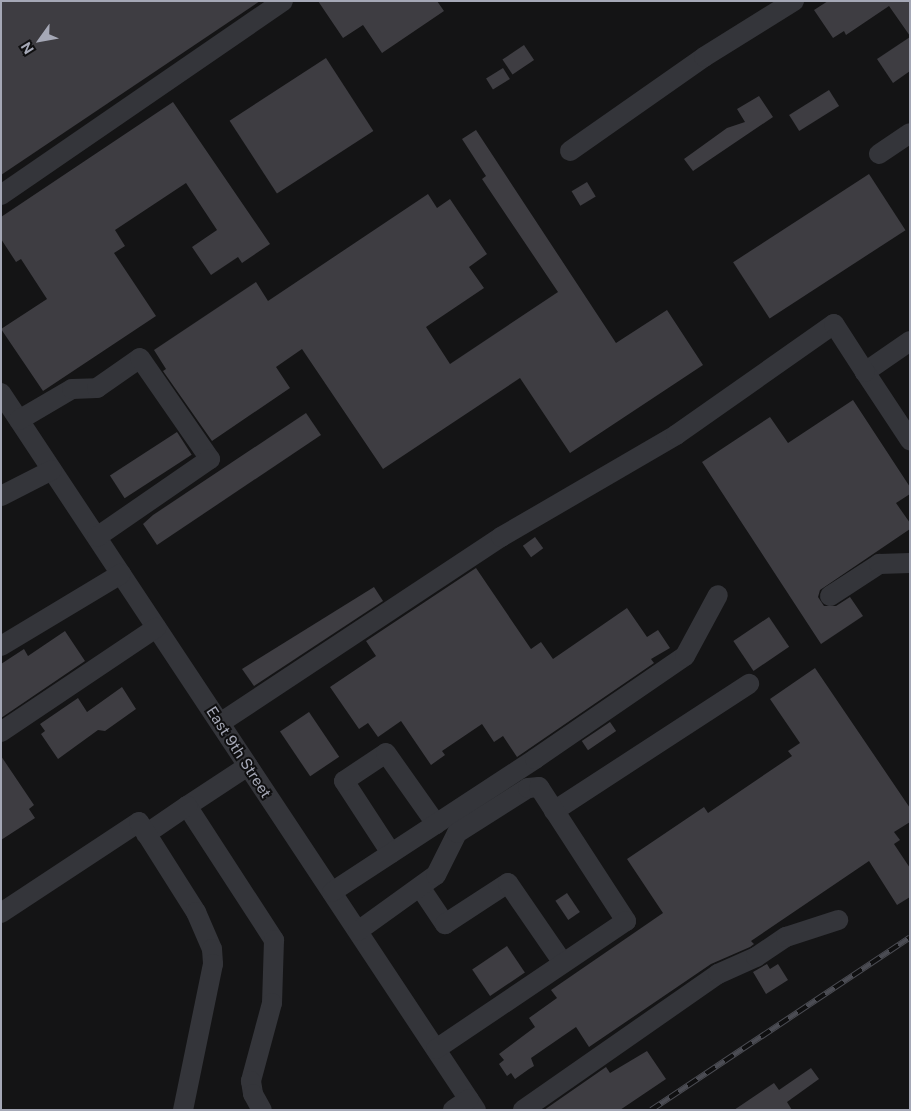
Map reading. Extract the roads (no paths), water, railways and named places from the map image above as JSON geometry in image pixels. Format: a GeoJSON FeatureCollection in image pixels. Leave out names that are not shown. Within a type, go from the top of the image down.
{"type":"FeatureCollection","features":[{"type":"Feature","properties":{"kind":"street"},"geometry":{"type":"LineString","coordinates":[[1,196],[283,1]]}},
{"type":"Feature","properties":{"kind":"street"},"geometry":{"type":"LineString","coordinates":[[570,151],[704,57],[794,1]]}},
{"type":"Feature","properties":{"kind":"street"},"geometry":{"type":"LineString","coordinates":[[878,154],[910,133]]}},
{"type":"Feature","properties":{"kind":"street"},"geometry":{"type":"LineString","coordinates":[[220,723],[501,537],[676,435],[834,324],[910,440]]}},
{"type":"Feature","properties":{"kind":"street"},"geometry":{"type":"LineString","coordinates":[[865,372],[910,341]]}},
{"type":"Feature","properties":{"kind":"street"},"geometry":{"type":"LineString","coordinates":[[19,420],[72,389],[97,388],[140,358],[210,459],[96,537]]}},
{"type":"Feature","properties":{"kind":"street","name":"East 9th Street"},"geometry":{"type":"LineString","coordinates":[[1,393],[436,1049],[466,1106]]}},
{"type":"Feature","properties":{"kind":"street"},"geometry":{"type":"LineString","coordinates":[[1,496],[52,470]]}},
{"type":"Feature","properties":{"kind":"street"},"geometry":{"type":"LineString","coordinates":[[830,596],[879,564],[910,563]]}},
{"type":"Feature","properties":{"kind":"street"},"geometry":{"type":"LineString","coordinates":[[1,646],[121,574]]}},
{"type":"Feature","properties":{"kind":"street"},"geometry":{"type":"LineString","coordinates":[[332,892],[392,854],[685,656],[718,595]]}},
{"type":"Feature","properties":{"kind":"street"},"geometry":{"type":"LineString","coordinates":[[1,732],[156,628]]}},
{"type":"Feature","properties":{"kind":"street"},"geometry":{"type":"LineString","coordinates":[[554,811],[749,684]]}},
{"type":"Feature","properties":{"kind":"street"},"geometry":{"type":"LineString","coordinates":[[392,854],[344,781],[386,753],[436,824]]}},
{"type":"Feature","properties":{"kind":"street"},"geometry":{"type":"LineString","coordinates":[[146,834],[248,766]]}},
{"type":"Feature","properties":{"kind":"street"},"geometry":{"type":"LineString","coordinates":[[358,931],[436,875],[457,833],[528,788],[539,787],[626,922],[436,1049]]}},
{"type":"Feature","properties":{"kind":"street"},"geometry":{"type":"LineString","coordinates":[[187,806],[274,940],[272,1003],[251,1081],[253,1094],[262,1110]]}},
{"type":"Feature","properties":{"kind":"street"},"geometry":{"type":"LineString","coordinates":[[1,912],[138,822],[196,912],[212,949],[213,964],[183,1110]]}},
{"type":"Feature","properties":{"kind":"street"},"geometry":{"type":"LineString","coordinates":[[420,887],[445,924],[508,883],[563,963]]}},
{"type":"Feature","properties":{"kind":"street"},"geometry":{"type":"LineString","coordinates":[[523,1110],[711,978],[756,957],[786,937],[838,920]]}},
{"type":"Feature","properties":{"kind":"railway"},"geometry":{"type":"LineString","coordinates":[[651,1110],[910,937]]}}]}
